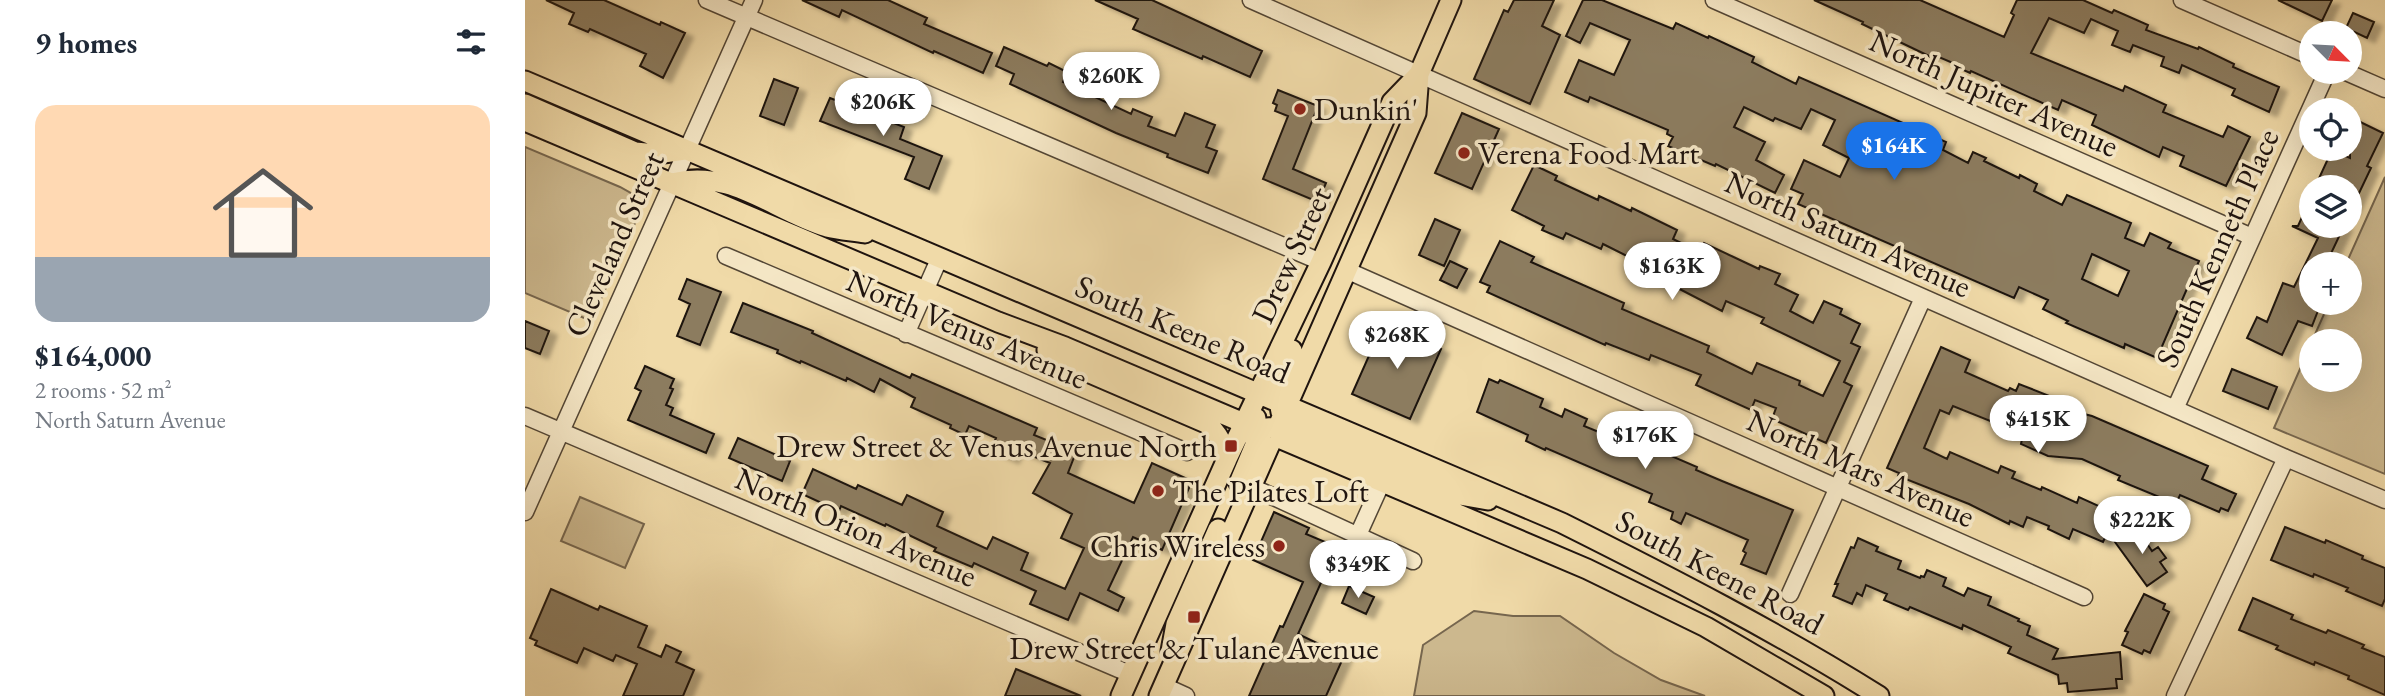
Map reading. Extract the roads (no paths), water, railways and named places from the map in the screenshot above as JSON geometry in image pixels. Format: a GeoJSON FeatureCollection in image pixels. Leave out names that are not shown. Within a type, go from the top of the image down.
{"type":"FeatureCollection","features":[{"type":"Feature","properties":{"kind":"main road","name":"Drew Street"},"geometry":{"type":"LineString","coordinates":[[1121,696],[1227,459],[1302,370],[1416,113],[1419,74],[1451,0]]}},
{"type":"Feature","properties":{"kind":"main road","name":"Drew Street"},"geometry":{"type":"LineString","coordinates":[[1161,691],[1252,487],[1267,414],[1321,262],[1392,102],[1419,74]]}},
{"type":"Feature","properties":{"kind":"main road","name":"South Keene Road"},"geometry":{"type":"LineString","coordinates":[[525,81],[1236,384],[1304,448],[1587,569],[1706,627],[1823,696]]}},
{"type":"Feature","properties":{"kind":"main road"},"geometry":{"type":"LineString","coordinates":[[525,103],[635,152],[656,154],[687,150]]}},
{"type":"Feature","properties":{"kind":"main road","name":"South Keene Road"},"geometry":{"type":"LineString","coordinates":[[525,121],[998,322],[1267,414],[1527,508],[1708,596],[1815,656],[1879,696]]}},
{"type":"Feature","properties":{"kind":"main road"},"geometry":{"type":"LineString","coordinates":[[672,183],[689,179],[721,181],[828,227],[897,239]]}},
{"type":"Feature","properties":{"kind":"main road"},"geometry":{"type":"LineString","coordinates":[[1161,691],[1176,624],[1247,466],[1284,369],[1330,266],[1342,215]]}},
{"type":"Feature","properties":{"kind":"main road"},"geometry":{"type":"LineString","coordinates":[[998,322],[1076,367],[1206,423],[1221,440],[1227,459]]}},
{"type":"Feature","properties":{"kind":"street"},"geometry":{"type":"LineString","coordinates":[[707,0],[1321,262]]}},
{"type":"Feature","properties":{"kind":"street","name":"Cleveland Street"},"geometry":{"type":"LineString","coordinates":[[525,512],[754,0]]}},
{"type":"Feature","properties":{"kind":"street","name":"North Saturn Avenue"},"geometry":{"type":"LineString","coordinates":[[1251,0],[2385,500]]}},
{"type":"Feature","properties":{"kind":"street","name":"North Jupiter Avenue"},"geometry":{"type":"LineString","coordinates":[[1714,0],[2252,237]]}},
{"type":"Feature","properties":{"kind":"street"},"geometry":{"type":"LineString","coordinates":[[2182,0],[2299,51]]}},
{"type":"Feature","properties":{"kind":"street"},"geometry":{"type":"LineString","coordinates":[[2363,79],[2385,89]]}},
{"type":"Feature","properties":{"kind":"street","name":"South Kenneth Place"},"geometry":{"type":"LineString","coordinates":[[2175,409],[2322,84]]}},
{"type":"Feature","properties":{"kind":"street","name":"North Venus Avenue"},"geometry":{"type":"LineString","coordinates":[[726,256],[1187,452]]}},
{"type":"Feature","properties":{"kind":"street"},"geometry":{"type":"LineString","coordinates":[[906,334],[940,257]]}},
{"type":"Feature","properties":{"kind":"street","name":"North Mars Avenue"},"geometry":{"type":"LineString","coordinates":[[1346,270],[2084,597]]}},
{"type":"Feature","properties":{"kind":"street"},"geometry":{"type":"LineString","coordinates":[[1790,594],[1923,298]]}},
{"type":"Feature","properties":{"kind":"street","name":"North Orion Avenue"},"geometry":{"type":"LineString","coordinates":[[525,416],[1130,674]]}},
{"type":"Feature","properties":{"kind":"street"},"geometry":{"type":"LineString","coordinates":[[2175,696],[2285,458]]}},
{"type":"Feature","properties":{"kind":"street"},"geometry":{"type":"LineString","coordinates":[[1358,536],[1382,481]]}},
{"type":"Feature","properties":{"kind":"street"},"geometry":{"type":"LineString","coordinates":[[1252,487],[1413,561]]}},
{"type":"Feature","properties":{"kind":"street"},"geometry":{"type":"LineString","coordinates":[[1161,691],[1186,696]]}},
{"type":"Feature","properties":{"kind":"place","name":"Dunkin'"},"geometry":{"type":"Point","coordinates":[1300,109]}},
{"type":"Feature","properties":{"kind":"place","name":"Verena Food Mart"},"geometry":{"type":"Point","coordinates":[1464,153]}},
{"type":"Feature","properties":{"kind":"place","name":"Drew Street & Venus Avenue North"},"geometry":{"type":"Point","coordinates":[1231,446]}},
{"type":"Feature","properties":{"kind":"place","name":"The Pilates Loft"},"geometry":{"type":"Point","coordinates":[1158,491]}},
{"type":"Feature","properties":{"kind":"place","name":"Chris Wireless"},"geometry":{"type":"Point","coordinates":[1279,546]}},
{"type":"Feature","properties":{"kind":"place","name":"Drew Street & Tulane Avenue"},"geometry":{"type":"Point","coordinates":[1194,617]}}]}
